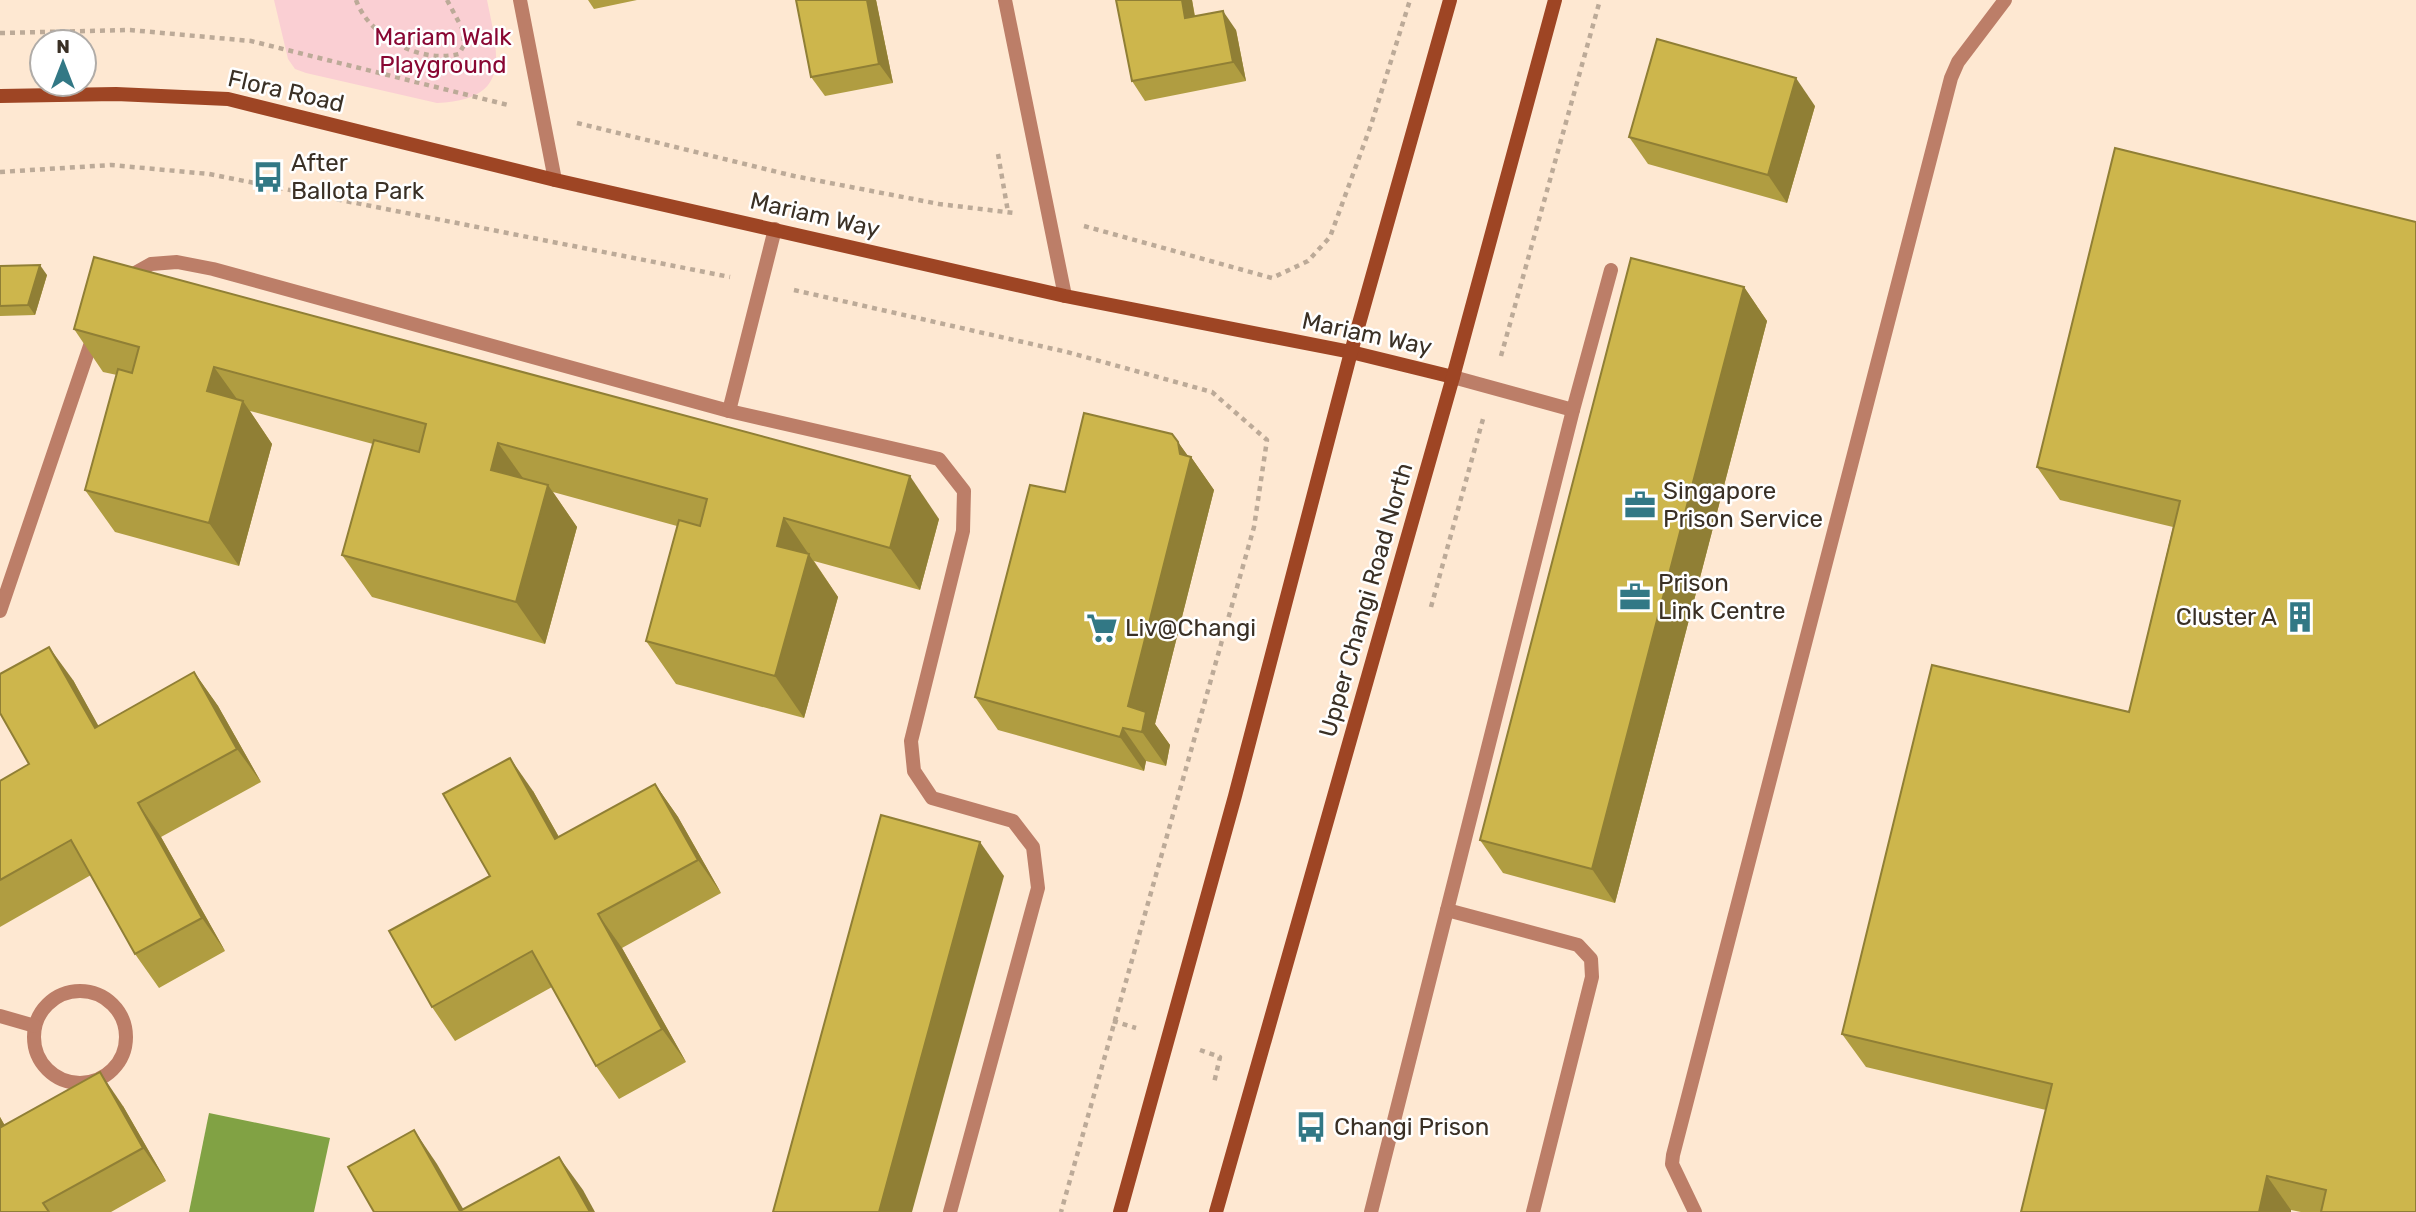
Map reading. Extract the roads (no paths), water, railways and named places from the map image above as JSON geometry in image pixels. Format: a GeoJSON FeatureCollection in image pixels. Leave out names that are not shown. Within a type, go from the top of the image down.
{"type":"FeatureCollection","features":[{"type":"Feature","properties":{"kind":"street"},"geometry":{"type":"LineString","coordinates":[[520,0],[555,180]]}},
{"type":"Feature","properties":{"kind":"street"},"geometry":{"type":"LineString","coordinates":[[1005,0],[1065,296]]}},
{"type":"Feature","properties":{"kind":"street"},"geometry":{"type":"LineString","coordinates":[[1120,1212],[1235,796],[1351,352],[1450,0]]}},
{"type":"Feature","properties":{"kind":"street","name":"Upper Changi Road North"},"geometry":{"type":"LineString","coordinates":[[1216,1212],[1453,377],[1555,0]]}},
{"type":"Feature","properties":{"kind":"street"},"geometry":{"type":"LineString","coordinates":[[1695,1212],[1672,1164],[1673,1155],[1951,78],[1958,62],[2005,0]]}},
{"type":"Feature","properties":{"kind":"street","name":"Flora Road"},"geometry":{"type":"LineString","coordinates":[[0,96],[116,94],[228,99],[555,180]]}},
{"type":"Feature","properties":{"kind":"street","name":"Mariam Way"},"geometry":{"type":"LineString","coordinates":[[555,180],[1065,296],[1351,352],[1453,377]]}},
{"type":"Feature","properties":{"kind":"street"},"geometry":{"type":"LineString","coordinates":[[729,411],[775,229]]}},
{"type":"Feature","properties":{"kind":"street"},"geometry":{"type":"LineString","coordinates":[[116,289],[123,280],[151,264],[177,262],[213,269],[729,411],[939,459],[964,491],[963,530],[911,741],[914,771],[932,798],[1013,821],[1033,848],[1038,888],[950,1212]]}},
{"type":"Feature","properties":{"kind":"street"},"geometry":{"type":"LineString","coordinates":[[1371,1212],[1573,410],[1611,270]]}},
{"type":"Feature","properties":{"kind":"street"},"geometry":{"type":"LineString","coordinates":[[0,611],[98,322]]}},
{"type":"Feature","properties":{"kind":"street"},"geometry":{"type":"LineString","coordinates":[[1453,377],[1573,410]]}},
{"type":"Feature","properties":{"kind":"street"},"geometry":{"type":"LineString","coordinates":[[1447,910],[1578,945],[1591,959],[1592,977],[1533,1212]]}},
{"type":"Feature","properties":{"kind":"street"},"geometry":{"type":"LineString","coordinates":[[81,990],[102,996],[118,1009],[126,1028],[125,1049],[116,1067],[99,1079],[79,1083],[59,1077],[43,1065],[34,1046],[35,1026],[44,1007],[61,995],[81,990]]}},
{"type":"Feature","properties":{"kind":"street"},"geometry":{"type":"LineString","coordinates":[[0,1016],[35,1026]]}},
{"type":"Feature","properties":{"kind":"place","name":"After Ballota Park"},"geometry":{"type":"Point","coordinates":[268,177]}},
{"type":"Feature","properties":{"kind":"place","name":"Singapore Prison Service"},"geometry":{"type":"Point","coordinates":[1640,505]}},
{"type":"Feature","properties":{"kind":"place","name":"Prison Link Centre"},"geometry":{"type":"Point","coordinates":[1635,597]}},
{"type":"Feature","properties":{"kind":"place","name":"Cluster A"},"geometry":{"type":"Point","coordinates":[2300,617]}},
{"type":"Feature","properties":{"kind":"place","name":"Liv@Changi"},"geometry":{"type":"Point","coordinates":[1102,628]}},
{"type":"Feature","properties":{"kind":"place","name":"Changi Prison"},"geometry":{"type":"Point","coordinates":[1311,1127]}},
{"type":"Feature","properties":{"kind":"park label","name":"Mariam Walk Playground"},"geometry":{"type":"Point","coordinates":[443,51]}}]}
